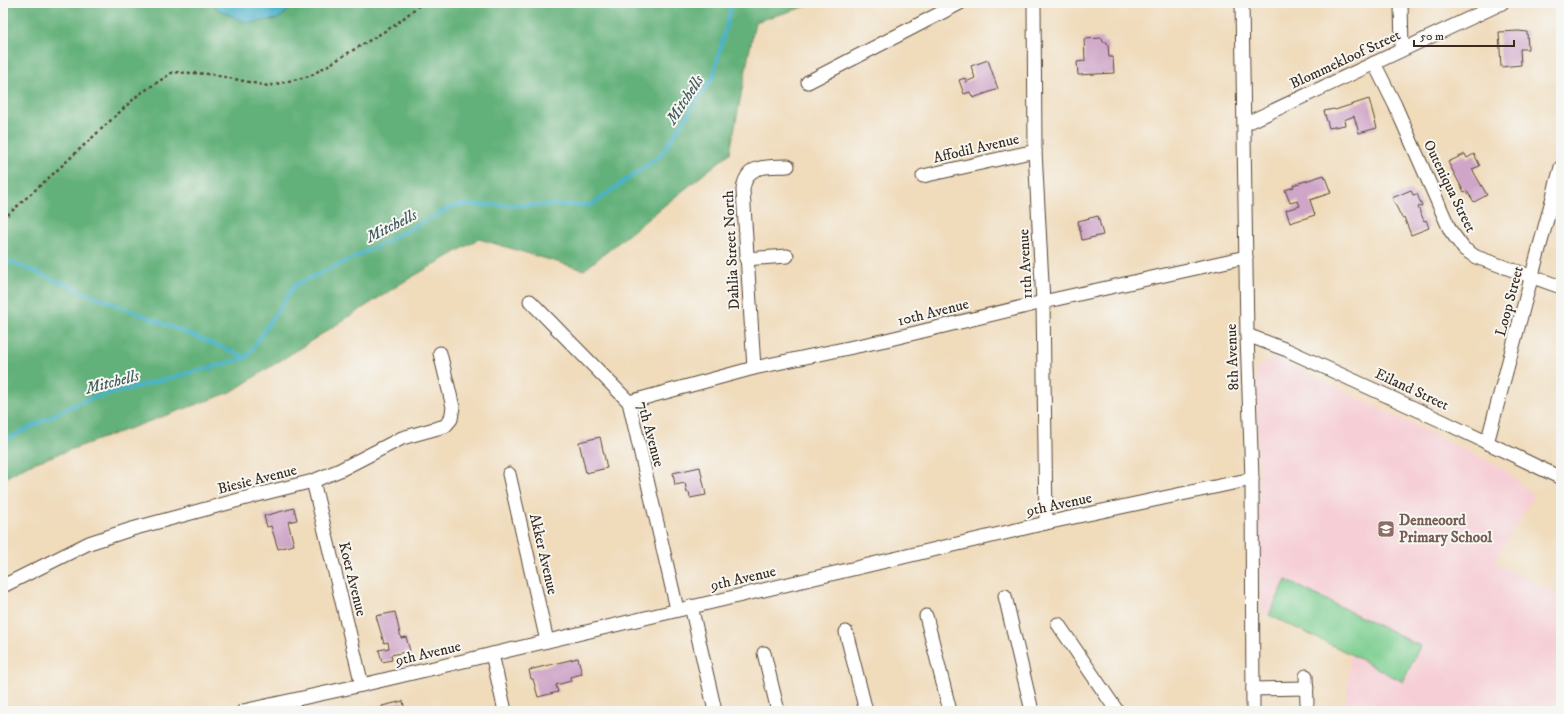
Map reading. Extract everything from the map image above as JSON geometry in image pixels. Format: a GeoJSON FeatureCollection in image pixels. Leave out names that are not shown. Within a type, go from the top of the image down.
{"type":"FeatureCollection","features":[{"type":"Feature","properties":{"kind":"street"},"geometry":{"type":"LineString","coordinates":[[808,82],[960,3]]}},
{"type":"Feature","properties":{"kind":"street","name":"11th Avenue"},"geometry":{"type":"LineString","coordinates":[[1034,3],[1035,151],[1043,302],[1046,523]]}},
{"type":"Feature","properties":{"kind":"street","name":"8th Avenue"},"geometry":{"type":"LineString","coordinates":[[1242,3],[1247,335],[1252,479],[1253,711]]}},
{"type":"Feature","properties":{"kind":"street"},"geometry":{"type":"LineString","coordinates":[[1401,3],[1402,49]]}},
{"type":"Feature","properties":{"kind":"street","name":"Blommekloof Street"},"geometry":{"type":"LineString","coordinates":[[1245,124],[1502,3]]}},
{"type":"Feature","properties":{"kind":"street","name":"Outeniqua Street"},"geometry":{"type":"LineString","coordinates":[[1374,62],[1395,105],[1450,230],[1460,245],[1476,256],[1561,287]]}},
{"type":"Feature","properties":{"kind":"street","name":"Affodil Avenue"},"geometry":{"type":"LineString","coordinates":[[923,176],[1035,151]]}},
{"type":"Feature","properties":{"kind":"street","name":"Dahlia Street North"},"geometry":{"type":"LineString","coordinates":[[754,368],[746,259],[743,190],[744,182],[747,175],[754,170],[788,166]]}},
{"type":"Feature","properties":{"kind":"street","name":"Loop Street"},"geometry":{"type":"LineString","coordinates":[[1487,443],[1561,167]]}},
{"type":"Feature","properties":{"kind":"street"},"geometry":{"type":"LineString","coordinates":[[746,259],[787,256]]}},
{"type":"Feature","properties":{"kind":"street","name":"10th Avenue"},"geometry":{"type":"LineString","coordinates":[[629,402],[754,368],[886,340],[1043,302],[1246,257]]}},
{"type":"Feature","properties":{"kind":"street","name":"7th Avenue"},"geometry":{"type":"LineString","coordinates":[[530,301],[629,402],[677,610]]}},
{"type":"Feature","properties":{"kind":"street","name":"Eiland Street"},"geometry":{"type":"LineString","coordinates":[[1247,335],[1287,350],[1442,420],[1561,478]]}},
{"type":"Feature","properties":{"kind":"street","name":"Biesie Avenue"},"geometry":{"type":"LineString","coordinates":[[3,586],[88,543],[140,527],[313,481],[340,470],[402,438],[445,426],[450,422],[453,414],[453,407],[440,353]]}},
{"type":"Feature","properties":{"kind":"street","name":"Akker Avenue"},"geometry":{"type":"LineString","coordinates":[[509,474],[547,641]]}},
{"type":"Feature","properties":{"kind":"street","name":"9th Avenue"},"geometry":{"type":"LineString","coordinates":[[243,711],[362,685],[1046,523],[1252,479]]}},
{"type":"Feature","properties":{"kind":"street","name":"Koer Avenue"},"geometry":{"type":"LineString","coordinates":[[313,481],[362,685]]}},
{"type":"Feature","properties":{"kind":"street"},"geometry":{"type":"LineString","coordinates":[[1005,596],[1032,711]]}},
{"type":"Feature","properties":{"kind":"street"},"geometry":{"type":"LineString","coordinates":[[692,606],[715,711]]}},
{"type":"Feature","properties":{"kind":"street"},"geometry":{"type":"LineString","coordinates":[[926,616],[950,711]]}},
{"type":"Feature","properties":{"kind":"street"},"geometry":{"type":"LineString","coordinates":[[1058,624],[1117,711]]}},
{"type":"Feature","properties":{"kind":"street"},"geometry":{"type":"LineString","coordinates":[[846,632],[866,711]]}},
{"type":"Feature","properties":{"kind":"street"},"geometry":{"type":"LineString","coordinates":[[764,653],[778,711]]}},
{"type":"Feature","properties":{"kind":"street"},"geometry":{"type":"LineString","coordinates":[[492,654],[505,711]]}},
{"type":"Feature","properties":{"kind":"street"},"geometry":{"type":"LineString","coordinates":[[1253,689],[1306,682],[1307,702]]}},
{"type":"Feature","properties":{"kind":"path"},"geometry":{"type":"LineString","coordinates":[[3,219],[138,95],[173,72],[210,74],[268,86],[310,76],[395,25],[422,3]]}},
{"type":"Feature","properties":{"kind":"shaded area","name":"Denneoord Primary School"},"geometry":{"type":"Polygon","coordinates":[[[1274,357],[1504,469],[1534,496],[1494,562],[1561,595],[1561,711],[1346,711],[1350,654],[1261,611],[1256,369],[1274,357]]]}},
{"type":"Feature","properties":{"kind":"green space"},"geometry":{"type":"Polygon","coordinates":[[[3,3],[817,3],[755,22],[730,153],[584,270],[479,239],[405,281],[231,392],[28,465],[3,479],[3,3]]]}},
{"type":"Feature","properties":{"kind":"green space"},"geometry":{"type":"Polygon","coordinates":[[[1286,580],[1420,646],[1403,682],[1350,654],[1269,615],[1286,580]]]}},
{"type":"Feature","properties":{"kind":"water"},"geometry":{"type":"Polygon","coordinates":[[[213,3],[298,3],[278,19],[247,23],[217,9],[213,3]]]}},
{"type":"Feature","properties":{"kind":"building"},"geometry":{"type":"Polygon","coordinates":[[[1499,32],[1527,32],[1528,49],[1520,49],[1521,65],[1501,67],[1499,32]]]}},
{"type":"Feature","properties":{"kind":"building"},"geometry":{"type":"Polygon","coordinates":[[[1102,38],[1103,42],[1107,42],[1109,57],[1113,57],[1114,73],[1078,75],[1077,62],[1085,61],[1084,39],[1102,38]]]}},
{"type":"Feature","properties":{"kind":"building"},"geometry":{"type":"Polygon","coordinates":[[[988,60],[998,89],[973,98],[970,92],[964,94],[959,80],[965,78],[966,82],[975,78],[971,66],[988,60]]]}},
{"type":"Feature","properties":{"kind":"building"},"geometry":{"type":"Polygon","coordinates":[[[1369,99],[1377,128],[1359,133],[1354,116],[1344,120],[1345,125],[1329,128],[1324,111],[1335,110],[1369,99]]]}},
{"type":"Feature","properties":{"kind":"building"},"geometry":{"type":"Polygon","coordinates":[[[1465,154],[1467,158],[1474,154],[1480,166],[1472,169],[1487,195],[1474,202],[1467,191],[1464,192],[1448,162],[1465,154]]]}},
{"type":"Feature","properties":{"kind":"building"},"geometry":{"type":"Polygon","coordinates":[[[1324,175],[1331,193],[1310,200],[1315,215],[1290,223],[1286,210],[1300,206],[1298,201],[1290,203],[1285,190],[1294,187],[1293,185],[1324,175]]]}},
{"type":"Feature","properties":{"kind":"building"},"geometry":{"type":"Polygon","coordinates":[[[1411,190],[1413,195],[1417,194],[1422,206],[1418,207],[1429,228],[1411,235],[1404,217],[1402,218],[1392,198],[1411,190]]]}},
{"type":"Feature","properties":{"kind":"building"},"geometry":{"type":"Polygon","coordinates":[[[1098,216],[1103,235],[1082,240],[1078,221],[1098,216]]]}},
{"type":"Feature","properties":{"kind":"building"},"geometry":{"type":"Polygon","coordinates":[[[600,437],[607,468],[586,473],[579,442],[600,437]]]}},
{"type":"Feature","properties":{"kind":"building"},"geometry":{"type":"Polygon","coordinates":[[[700,467],[706,495],[690,498],[689,492],[687,493],[685,483],[675,485],[673,473],[700,467]]]}},
{"type":"Feature","properties":{"kind":"building"},"geometry":{"type":"Polygon","coordinates":[[[294,508],[297,520],[288,522],[294,545],[278,549],[271,526],[267,527],[264,516],[294,508]]]}},
{"type":"Feature","properties":{"kind":"building"},"geometry":{"type":"Polygon","coordinates":[[[395,612],[401,638],[406,637],[410,651],[391,655],[392,660],[382,662],[379,650],[389,648],[388,642],[384,643],[376,616],[395,612]]]}},
{"type":"Feature","properties":{"kind":"building"},"geometry":{"type":"Polygon","coordinates":[[[578,658],[582,674],[570,677],[571,681],[556,685],[558,692],[538,697],[529,670],[578,658]]]}},
{"type":"Feature","properties":{"kind":"building"},"geometry":{"type":"Polygon","coordinates":[[[403,701],[405,711],[383,711],[382,706],[403,701]]]}},
{"type":"Feature","properties":{"kind":"waterway","name":"Mitchells"},"geometry":{"type":"LineString","coordinates":[[3,441],[82,401],[246,358],[295,285],[382,244],[455,205],[591,205],[661,155],[713,77],[732,3]]}},
{"type":"Feature","properties":{"kind":"waterway"},"geometry":{"type":"LineString","coordinates":[[3,259],[246,357]]}},
{"type":"Feature","properties":{"kind":"place","name":"Denneoord Primary School"},"geometry":{"type":"Point","coordinates":[1386,529]}}]}
